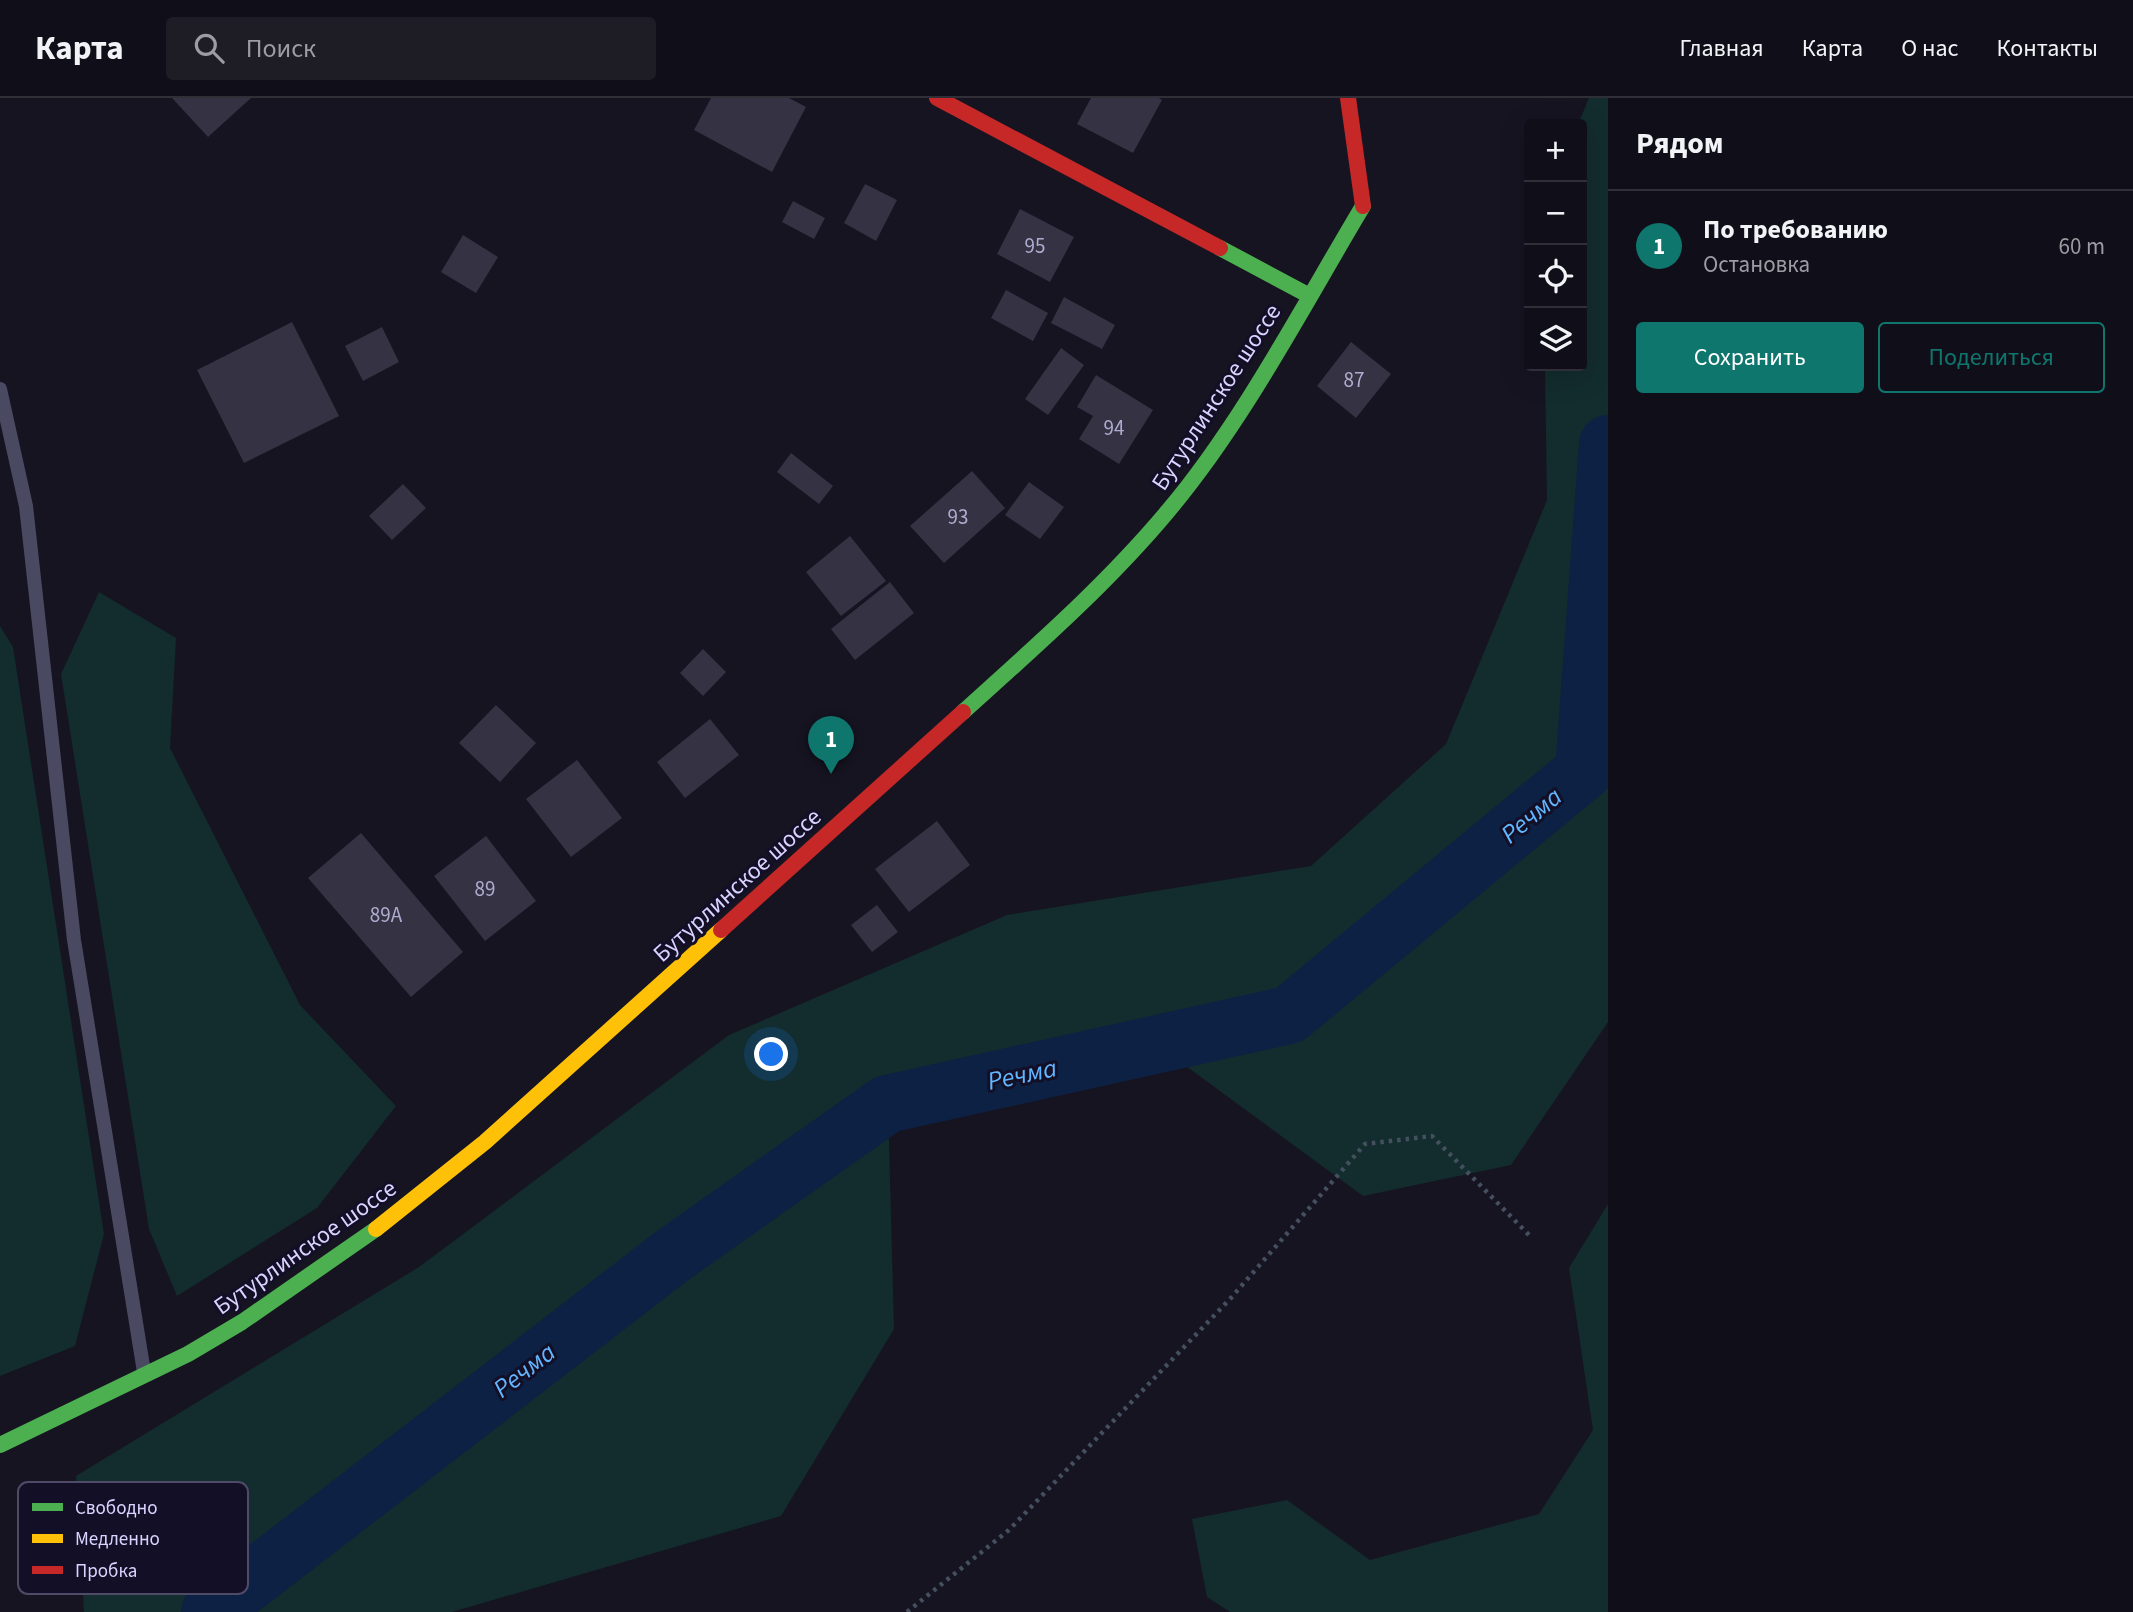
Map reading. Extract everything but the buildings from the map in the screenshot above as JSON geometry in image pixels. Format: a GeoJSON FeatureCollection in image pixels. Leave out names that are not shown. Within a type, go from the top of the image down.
{"type":"FeatureCollection","features":[{"type":"Feature","properties":{"kind":"main road"},"geometry":{"type":"LineString","coordinates":[[937,98],[1308,295]]}},
{"type":"Feature","properties":{"kind":"main road","name":"Бутурлинское шоссе"},"geometry":{"type":"LineString","coordinates":[[0,1445],[145,1377],[242,1322],[349,1250],[485,1142],[1095,593],[1170,509],[1236,416],[1363,206],[1348,98]]}},
{"type":"Feature","properties":{"kind":"lane"},"geometry":{"type":"LineString","coordinates":[[0,389],[26,506],[74,940],[145,1377]]}},
{"type":"Feature","properties":{"kind":"path"},"geometry":{"type":"LineString","coordinates":[[907,1612],[1009,1530],[1230,1299],[1365,1144],[1432,1136],[1530,1236]]}},
{"type":"Feature","properties":{"kind":"green space"},"geometry":{"type":"Polygon","coordinates":[[[1589,98],[1608,98],[1608,444],[1599,562],[1608,588],[1608,1022],[1511,1165],[1363,1196],[1156,1044],[888,1104],[894,1329],[781,1516],[452,1612],[84,1612],[83,1594],[248,1594],[248,1482],[76,1482],[76,1476],[419,1267],[729,1035],[1007,915],[1311,866],[1446,744],[1547,500],[1545,371],[1587,371],[1587,119],[1580,119],[1589,98]]]}},
{"type":"Feature","properties":{"kind":"green space"},"geometry":{"type":"Polygon","coordinates":[[[99,592],[176,638],[170,748],[300,1005],[396,1106],[317,1208],[177,1296],[149,1229],[61,674],[99,592]]]}},
{"type":"Feature","properties":{"kind":"green space"},"geometry":{"type":"Polygon","coordinates":[[[0,626],[13,647],[104,1234],[75,1346],[0,1376],[0,626]]]}},
{"type":"Feature","properties":{"kind":"green space"},"geometry":{"type":"Polygon","coordinates":[[[1608,1204],[1608,1612],[1230,1612],[1207,1597],[1192,1519],[1287,1500],[1370,1560],[1539,1514],[1593,1430],[1569,1268],[1608,1204]]]}},
{"type":"Feature","properties":{"kind":"waterway","name":"Речма"},"geometry":{"type":"LineString","coordinates":[[248,1583],[672,1256],[887,1104],[1289,1015],[1584,771],[1608,444]]}},
{"type":"Feature","properties":{"kind":"waterway","name":"Речма"},"geometry":{"type":"LineString","coordinates":[[210,1612],[233,1594]]}},
{"type":"Feature","properties":{"kind":"traffic: fast"},"geometry":{"type":"LineString","coordinates":[[963,712],[1095,590],[1168,511],[1247,402],[1363,206]]}},
{"type":"Feature","properties":{"kind":"traffic: fast"},"geometry":{"type":"LineString","coordinates":[[1220,248],[1308,295]]}},
{"type":"Feature","properties":{"kind":"traffic: fast"},"geometry":{"type":"LineString","coordinates":[[0,1445],[188,1354],[242,1322],[376,1229]]}},
{"type":"Feature","properties":{"kind":"traffic: slow"},"geometry":{"type":"LineString","coordinates":[[376,1229],[485,1142],[721,930]]}},
{"type":"Feature","properties":{"kind":"traffic: jam"},"geometry":{"type":"LineString","coordinates":[[937,98],[1220,248]]}},
{"type":"Feature","properties":{"kind":"traffic: jam"},"geometry":{"type":"LineString","coordinates":[[1348,98],[1363,206]]}},
{"type":"Feature","properties":{"kind":"traffic: jam"},"geometry":{"type":"LineString","coordinates":[[721,930],[963,712]]}},
{"type":"Feature","properties":{"kind":"place","name":"По требованию"},"geometry":{"type":"Point","coordinates":[831,774]}}]}
